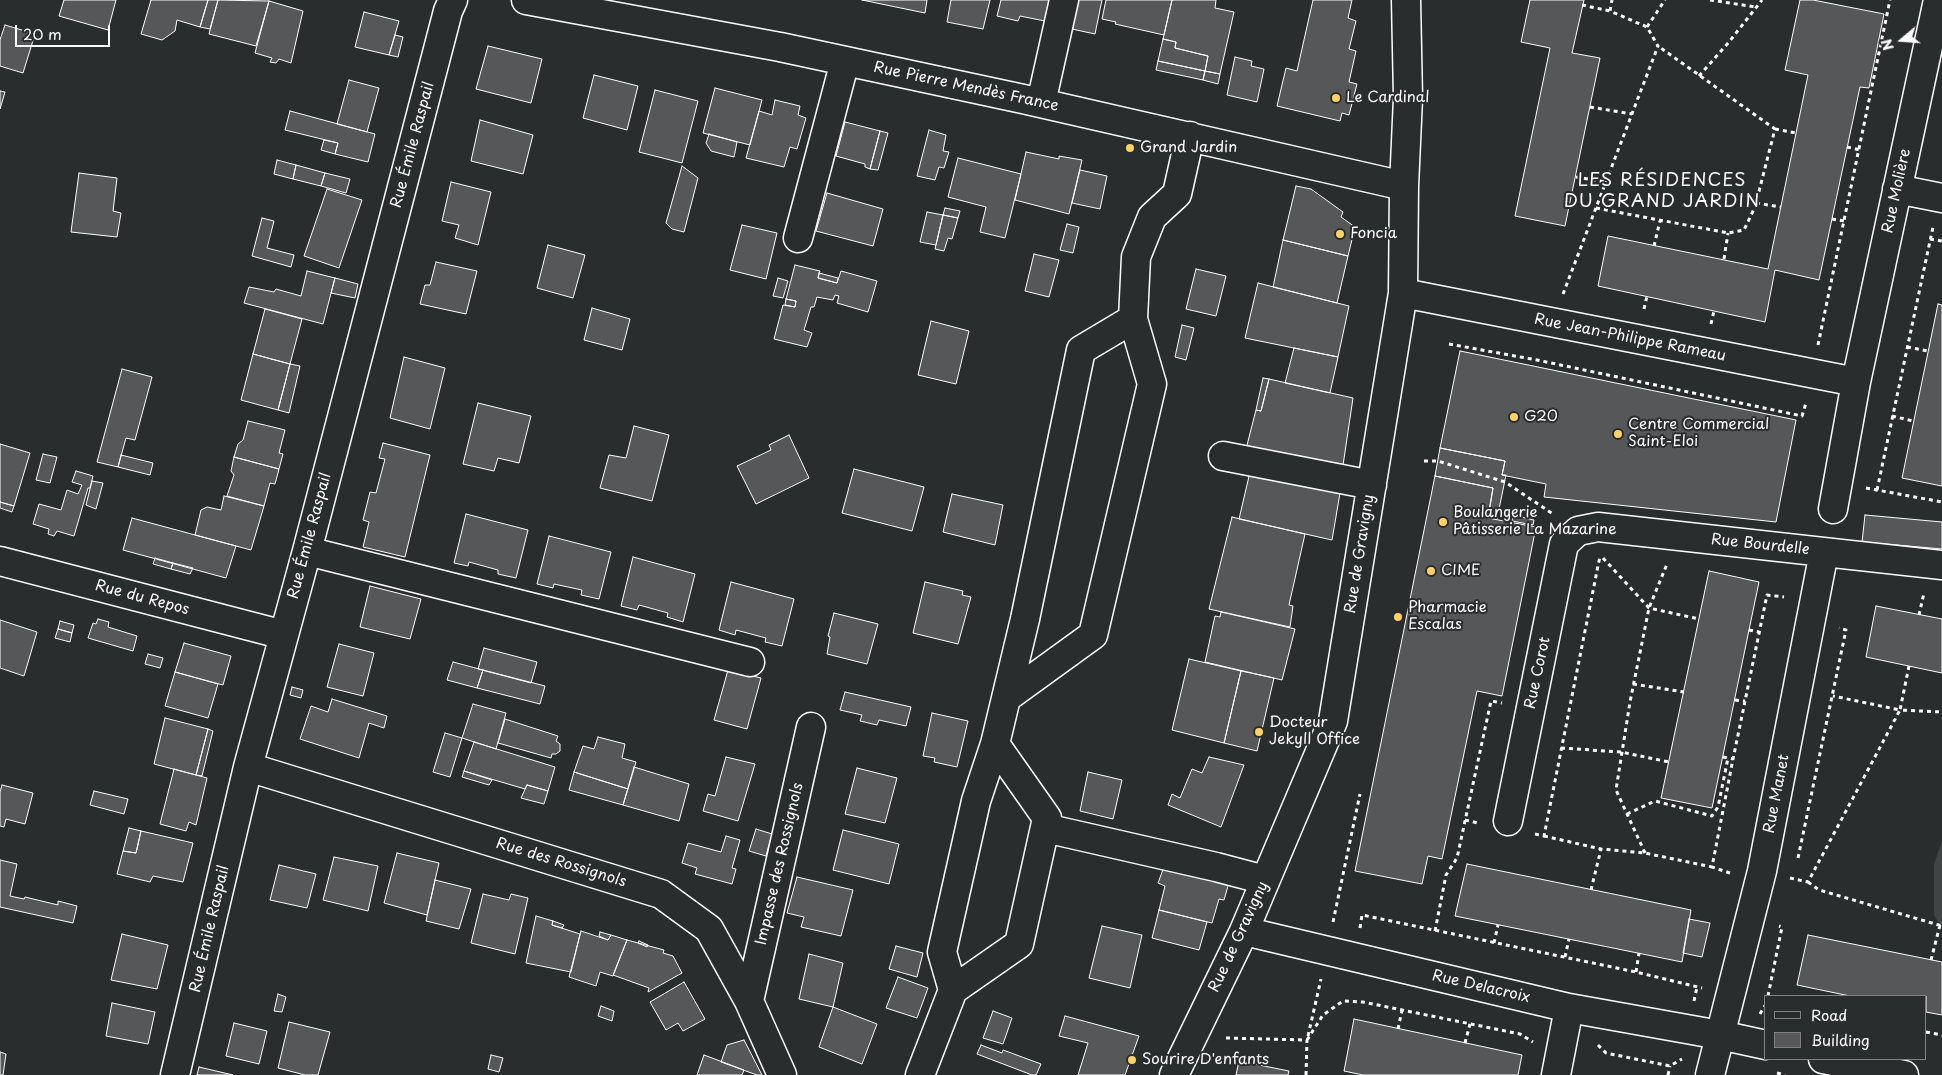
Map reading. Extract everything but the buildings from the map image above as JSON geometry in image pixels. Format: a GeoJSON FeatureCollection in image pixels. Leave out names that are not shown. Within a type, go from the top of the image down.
{"type":"FeatureCollection","features":[{"type":"Feature","properties":{"kind":"street","name":"Rue Émile Raspail"},"geometry":{"type":"LineString","coordinates":[[175,1075],[248,766],[307,551],[448,12],[453,0]]}},
{"type":"Feature","properties":{"kind":"street","name":"Rue Pierre Mendès France"},"geometry":{"type":"LineString","coordinates":[[526,0],[845,61],[1190,136],[1404,186]]}},
{"type":"Feature","properties":{"kind":"street"},"geometry":{"type":"LineString","coordinates":[[1041,103],[1064,0]]}},
{"type":"Feature","properties":{"kind":"street","name":"Rue de Gravigny"},"geometry":{"type":"LineString","coordinates":[[1174,1075],[1244,931],[1333,721],[1404,293],[1404,186],[1408,98],[1406,0]]}},
{"type":"Feature","properties":{"kind":"street","name":"Rue Molière"},"geometry":{"type":"LineString","coordinates":[[1856,382],[1938,0]]}},
{"type":"Feature","properties":{"kind":"street"},"geometry":{"type":"LineString","coordinates":[[798,238],[845,61]]}},
{"type":"Feature","properties":{"kind":"street"},"geometry":{"type":"LineString","coordinates":[[1006,698],[1093,635],[1152,384],[1133,319],[1136,257],[1152,217],[1177,194],[1190,136]]}},
{"type":"Feature","properties":{"kind":"street"},"geometry":{"type":"LineString","coordinates":[[1897,189],[1940,198]]}},
{"type":"Feature","properties":{"kind":"street","name":"Rue Jean-Philippe Rameau"},"geometry":{"type":"LineString","coordinates":[[1404,293],[1856,382]]}},
{"type":"Feature","properties":{"kind":"street"},"geometry":{"type":"LineString","coordinates":[[953,990],[942,952],[976,801],[995,744],[1025,619],[1081,350],[1133,319]]}},
{"type":"Feature","properties":{"kind":"street"},"geometry":{"type":"LineString","coordinates":[[1835,496],[1856,382]]}},
{"type":"Feature","properties":{"kind":"street"},"geometry":{"type":"LineString","coordinates":[[1223,456],[1372,485]]}},
{"type":"Feature","properties":{"kind":"street","name":"Rue Bourdelle"},"geometry":{"type":"LineString","coordinates":[[1578,531],[1598,528],[1942,565]]}},
{"type":"Feature","properties":{"kind":"street","name":"Rue Corot"},"geometry":{"type":"LineString","coordinates":[[1508,821],[1564,544],[1578,531]]}},
{"type":"Feature","properties":{"kind":"street"},"geometry":{"type":"LineString","coordinates":[[307,551],[750,662]]}},
{"type":"Feature","properties":{"kind":"street","name":"Rue Manet"},"geometry":{"type":"LineString","coordinates":[[1710,1075],[1762,871],[1824,552]]}},
{"type":"Feature","properties":{"kind":"street","name":"Rue du Repos"},"geometry":{"type":"LineString","coordinates":[[0,561],[284,634]]}},
{"type":"Feature","properties":{"kind":"street","name":"Impasse des Rossignols"},"geometry":{"type":"LineString","coordinates":[[749,1001],[811,727]]}},
{"type":"Feature","properties":{"kind":"street"},"geometry":{"type":"LineString","coordinates":[[920,1075],[953,990],[1019,944],[1047,818],[995,744]]}},
{"type":"Feature","properties":{"kind":"street","name":"Rue des Rossignols"},"geometry":{"type":"LineString","coordinates":[[248,766],[661,894],[709,929],[749,1001],[782,1075]]}},
{"type":"Feature","properties":{"kind":"street"},"geometry":{"type":"LineString","coordinates":[[1045,828],[1216,866],[1265,880]]}},
{"type":"Feature","properties":{"kind":"street","name":"Rue Delacroix"},"geometry":{"type":"LineString","coordinates":[[1244,931],[1569,1008],[1720,1034],[1764,1045]]}},
{"type":"Feature","properties":{"kind":"street"},"geometry":{"type":"LineString","coordinates":[[1556,1075],[1569,1008]]}},
{"type":"Feature","properties":{"kind":"street"},"geometry":{"type":"LineString","coordinates":[[1828,1060],[1904,1075]]}},
{"type":"Feature","properties":{"kind":"path"},"geometry":{"type":"LineString","coordinates":[[1610,11],[1612,0]]}},
{"type":"Feature","properties":{"kind":"path"},"geometry":{"type":"LineString","coordinates":[[1647,27],[1665,0]]}},
{"type":"Feature","properties":{"kind":"path"},"geometry":{"type":"LineString","coordinates":[[1710,0],[1756,7]]}},
{"type":"Feature","properties":{"kind":"path"},"geometry":{"type":"LineString","coordinates":[[1699,76],[1762,0]]}},
{"type":"Feature","properties":{"kind":"path"},"geometry":{"type":"LineString","coordinates":[[1449,344],[1537,360],[1802,416],[1814,374],[1816,351],[1860,150],[1890,0]]}},
{"type":"Feature","properties":{"kind":"path"},"geometry":{"type":"LineString","coordinates":[[1582,6],[1610,11],[1647,27],[1658,46],[1699,76],[1775,129],[1796,133]]}},
{"type":"Feature","properties":{"kind":"path"},"geometry":{"type":"LineString","coordinates":[[1571,296],[1562,293],[1658,46]]}},
{"type":"Feature","properties":{"kind":"path"},"geometry":{"type":"LineString","coordinates":[[1590,106],[1632,114]]}},
{"type":"Feature","properties":{"kind":"path"},"geometry":{"type":"LineString","coordinates":[[1596,208],[1728,234],[1744,230],[1756,203],[1775,129]]}},
{"type":"Feature","properties":{"kind":"path"},"geometry":{"type":"LineString","coordinates":[[1847,147],[1860,150]]}},
{"type":"Feature","properties":{"kind":"path"},"geometry":{"type":"LineString","coordinates":[[1576,177],[1606,182]]}},
{"type":"Feature","properties":{"kind":"path"},"geometry":{"type":"LineString","coordinates":[[1877,490],[1940,198]]}},
{"type":"Feature","properties":{"kind":"path"},"geometry":{"type":"LineString","coordinates":[[1756,203],[1781,207]]}},
{"type":"Feature","properties":{"kind":"path"},"geometry":{"type":"LineString","coordinates":[[1832,219],[1844,221]]}},
{"type":"Feature","properties":{"kind":"path"},"geometry":{"type":"LineString","coordinates":[[1654,246],[1660,221]]}},
{"type":"Feature","properties":{"kind":"path"},"geometry":{"type":"LineString","coordinates":[[1724,260],[1728,234]]}},
{"type":"Feature","properties":{"kind":"path"},"geometry":{"type":"LineString","coordinates":[[1930,239],[1942,241]]}},
{"type":"Feature","properties":{"kind":"path"},"geometry":{"type":"LineString","coordinates":[[1643,312],[1647,296]]}},
{"type":"Feature","properties":{"kind":"path"},"geometry":{"type":"LineString","coordinates":[[1702,323],[1711,325],[1714,311]]}},
{"type":"Feature","properties":{"kind":"path"},"geometry":{"type":"LineString","coordinates":[[1907,347],[1928,351]]}},
{"type":"Feature","properties":{"kind":"path"},"geometry":{"type":"LineString","coordinates":[[1892,416],[1914,421]]}},
{"type":"Feature","properties":{"kind":"path"},"geometry":{"type":"LineString","coordinates":[[1424,461],[1438,461],[1505,482],[1578,531]]}},
{"type":"Feature","properties":{"kind":"path"},"geometry":{"type":"LineString","coordinates":[[1835,496],[1877,490],[1942,502]]}},
{"type":"Feature","properties":{"kind":"path"},"geometry":{"type":"LineString","coordinates":[[1600,555],[1649,608],[1698,619]]}},
{"type":"Feature","properties":{"kind":"path"},"geometry":{"type":"LineString","coordinates":[[1645,853],[1616,790],[1621,752],[1649,608],[1670,555]]}},
{"type":"Feature","properties":{"kind":"path"},"geometry":{"type":"LineString","coordinates":[[1626,814],[1655,801],[1712,816],[1718,808],[1745,702],[1767,595],[1786,598],[1788,588],[1816,591]]}},
{"type":"Feature","properties":{"kind":"path"},"geometry":{"type":"LineString","coordinates":[[1915,591],[1933,593]]}},
{"type":"Feature","properties":{"kind":"path"},"geometry":{"type":"LineString","coordinates":[[1919,615],[1924,592]]}},
{"type":"Feature","properties":{"kind":"path"},"geometry":{"type":"LineString","coordinates":[[1798,859],[1846,630],[1833,627]]}},
{"type":"Feature","properties":{"kind":"path"},"geometry":{"type":"LineString","coordinates":[[1749,630],[1759,632]]}},
{"type":"Feature","properties":{"kind":"path"},"geometry":{"type":"LineString","coordinates":[[1808,882],[1900,710],[1909,666]]}},
{"type":"Feature","properties":{"kind":"path"},"geometry":{"type":"LineString","coordinates":[[1634,684],[1684,692]]}},
{"type":"Feature","properties":{"kind":"path"},"geometry":{"type":"LineString","coordinates":[[1833,696],[1900,710],[1942,712]]}},
{"type":"Feature","properties":{"kind":"path"},"geometry":{"type":"LineString","coordinates":[[1735,700],[1745,702]]}},
{"type":"Feature","properties":{"kind":"path"},"geometry":{"type":"LineString","coordinates":[[1561,748],[1621,752],[1669,762]]}},
{"type":"Feature","properties":{"kind":"path"},"geometry":{"type":"LineString","coordinates":[[1723,757],[1730,758]]}},
{"type":"Feature","properties":{"kind":"path"},"geometry":{"type":"LineString","coordinates":[[1712,867],[1730,758]]}},
{"type":"Feature","properties":{"kind":"path"},"geometry":{"type":"LineString","coordinates":[[1306,1075],[1307,1040],[1360,794]]}},
{"type":"Feature","properties":{"kind":"path"},"geometry":{"type":"LineString","coordinates":[[1544,836],[1600,849],[1645,853],[1712,867],[1728,873],[1762,871],[1808,882],[1819,890],[1941,925],[1931,960]]}},
{"type":"Feature","properties":{"kind":"path"},"geometry":{"type":"LineString","coordinates":[[1591,890],[1600,849]]}},
{"type":"Feature","properties":{"kind":"path"},"geometry":{"type":"LineString","coordinates":[[1728,873],[1728,880]]}},
{"type":"Feature","properties":{"kind":"path"},"geometry":{"type":"LineString","coordinates":[[1359,930],[1362,915],[1636,972],[1707,989]]}},
{"type":"Feature","properties":{"kind":"path"},"geometry":{"type":"LineString","coordinates":[[1494,943],[1498,925]]}},
{"type":"Feature","properties":{"kind":"path"},"geometry":{"type":"LineString","coordinates":[[1565,957],[1569,939]]}},
{"type":"Feature","properties":{"kind":"path"},"geometry":{"type":"LineString","coordinates":[[1636,972],[1639,953]]}},
{"type":"Feature","properties":{"kind":"path"},"geometry":{"type":"LineString","coordinates":[[1307,1040],[1323,1015],[1343,1001],[1363,1002],[1520,1034],[1540,1047],[1544,1032],[1595,1042],[1606,1054],[1670,1066],[1685,1058]]}},
{"type":"Feature","properties":{"kind":"path"},"geometry":{"type":"LineString","coordinates":[[1398,1029],[1402,1010]]}},
{"type":"Feature","properties":{"kind":"path"},"geometry":{"type":"LineString","coordinates":[[1465,1042],[1470,1024]]}},
{"type":"Feature","properties":{"kind":"path"},"geometry":{"type":"LineString","coordinates":[[1927,1032],[1942,1035]]}},
{"type":"Feature","properties":{"kind":"path"},"geometry":{"type":"LineString","coordinates":[[1220,1038],[1307,1040]]}},
{"type":"Feature","properties":{"kind":"path"},"geometry":{"type":"LineString","coordinates":[[1668,1075],[1670,1066]]}},
{"type":"Feature","properties":{"kind":"shaded area"},"geometry":{"type":"Polygon","coordinates":[[[1942,841],[1942,924],[1940,925],[1934,915],[1934,864],[1942,841]]]}},
{"type":"Feature","properties":{"kind":"place","name":"Le Cardinal"},"geometry":{"type":"Point","coordinates":[1336,98]}},
{"type":"Feature","properties":{"kind":"place","name":"Grand Jardin"},"geometry":{"type":"Point","coordinates":[1130,148]}},
{"type":"Feature","properties":{"kind":"place","name":"Foncia"},"geometry":{"type":"Point","coordinates":[1340,234]}},
{"type":"Feature","properties":{"kind":"place","name":"G20"},"geometry":{"type":"Point","coordinates":[1514,417]}},
{"type":"Feature","properties":{"kind":"place","name":"Centre Commercial Saint-Eloi"},"geometry":{"type":"Point","coordinates":[1618,434]}},
{"type":"Feature","properties":{"kind":"place","name":"Boulangerie Pâtisserie La Mazarine"},"geometry":{"type":"Point","coordinates":[1443,522]}},
{"type":"Feature","properties":{"kind":"place","name":"CIME"},"geometry":{"type":"Point","coordinates":[1431,571]}},
{"type":"Feature","properties":{"kind":"place","name":"Pharmacie Escalas"},"geometry":{"type":"Point","coordinates":[1398,617]}},
{"type":"Feature","properties":{"kind":"place","name":"Docteur Jekyll Office"},"geometry":{"type":"Point","coordinates":[1259,732]}},
{"type":"Feature","properties":{"kind":"place","name":"Sourire D'enfants"},"geometry":{"type":"Point","coordinates":[1132,1060]}},
{"type":"Feature","properties":{"kind":"district","name":"LES RÉSIDENCES DU GRAND JARDIN"},"geometry":{"type":"Point","coordinates":[1662,191]}}]}
